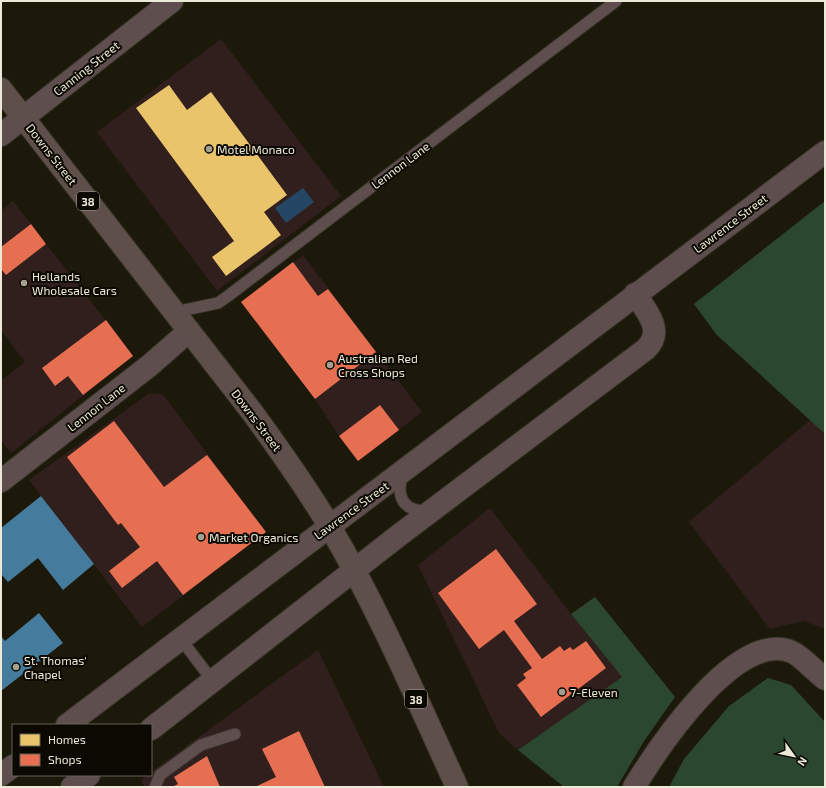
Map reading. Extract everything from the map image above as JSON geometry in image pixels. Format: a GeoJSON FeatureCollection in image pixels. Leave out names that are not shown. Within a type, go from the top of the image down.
{"type":"FeatureCollection","features":[{"type":"Feature","properties":{"kind":"main road","name":"Downs Street"},"geometry":{"type":"LineString","coordinates":[[1,89],[175,312],[283,454],[330,527],[375,610],[457,787]]}},
{"type":"Feature","properties":{"kind":"street","name":"Canning Street"},"geometry":{"type":"LineString","coordinates":[[1,136],[172,1]]}},
{"type":"Feature","properties":{"kind":"street","name":"Lawrence Street"},"geometry":{"type":"LineString","coordinates":[[67,724],[299,548],[330,527],[402,473],[635,294],[825,152]]}},
{"type":"Feature","properties":{"kind":"street"},"geometry":{"type":"LineString","coordinates":[[152,728],[431,510],[649,346],[655,329],[650,316],[635,294]]}},
{"type":"Feature","properties":{"kind":"street","name":"Lennon Lane"},"geometry":{"type":"LineString","coordinates":[[1,481],[149,366],[189,331]]}},
{"type":"Feature","properties":{"kind":"street"},"geometry":{"type":"LineString","coordinates":[[634,787],[652,758],[684,715],[720,678],[751,655],[772,649],[792,652],[825,679]]}},
{"type":"Feature","properties":{"kind":"street"},"geometry":{"type":"LineString","coordinates":[[1,775],[12,767]]}},
{"type":"Feature","properties":{"kind":"street"},"geometry":{"type":"LineString","coordinates":[[72,787],[88,776]]}},
{"type":"Feature","properties":{"kind":"lane","name":"Lennon Lane"},"geometry":{"type":"LineString","coordinates":[[175,312],[218,303],[228,296],[616,1]]}},
{"type":"Feature","properties":{"kind":"lane"},"geometry":{"type":"LineString","coordinates":[[402,473],[399,488],[402,500],[408,506],[415,509],[431,510]]}},
{"type":"Feature","properties":{"kind":"lane"},"geometry":{"type":"LineString","coordinates":[[180,638],[212,680]]}},
{"type":"Feature","properties":{"kind":"lane"},"geometry":{"type":"LineString","coordinates":[[155,787],[160,775],[201,745],[235,734]]}},
{"type":"Feature","properties":{"kind":"shaded area"},"geometry":{"type":"Polygon","coordinates":[[[221,39],[341,196],[217,291],[97,132],[221,39]]]}},
{"type":"Feature","properties":{"kind":"shaded area"},"geometry":{"type":"Polygon","coordinates":[[[13,201],[133,356],[11,453],[1,440],[1,381],[25,362],[1,330],[1,211],[13,201]]]}},
{"type":"Feature","properties":{"kind":"shaded area"},"geometry":{"type":"Polygon","coordinates":[[[303,255],[422,412],[358,461],[339,436],[315,399],[241,302],[303,255]]]}},
{"type":"Feature","properties":{"kind":"shaded area"},"geometry":{"type":"Polygon","coordinates":[[[157,393],[165,397],[266,532],[142,627],[29,480],[148,394],[157,393]]]}},
{"type":"Feature","properties":{"kind":"shaded area"},"geometry":{"type":"Polygon","coordinates":[[[810,420],[825,434],[825,629],[804,621],[770,629],[689,522],[810,420]]]}},
{"type":"Feature","properties":{"kind":"shaded area"},"geometry":{"type":"Polygon","coordinates":[[[490,508],[571,614],[622,677],[518,750],[499,733],[418,565],[490,508]]]}},
{"type":"Feature","properties":{"kind":"shaded area"},"geometry":{"type":"Polygon","coordinates":[[[318,650],[384,787],[144,787],[141,780],[146,776],[152,776],[152,771],[318,650]]]}},
{"type":"Feature","properties":{"kind":"green space"},"geometry":{"type":"Polygon","coordinates":[[[825,201],[825,434],[716,334],[694,304],[825,201]]]}},
{"type":"Feature","properties":{"kind":"green space"},"geometry":{"type":"Polygon","coordinates":[[[595,597],[675,697],[644,741],[617,787],[564,787],[518,750],[622,677],[571,614],[595,597]]]}},
{"type":"Feature","properties":{"kind":"green space"},"geometry":{"type":"Polygon","coordinates":[[[768,678],[791,685],[825,722],[825,787],[669,787],[684,759],[729,706],[768,678]]]}},
{"type":"Feature","properties":{"kind":"water"},"geometry":{"type":"Polygon","coordinates":[[[303,188],[314,202],[286,223],[275,208],[303,188]]]}},
{"type":"Feature","properties":{"kind":"building: Homes","name":"Motel Monaco"},"geometry":{"type":"Polygon","coordinates":[[[169,85],[187,110],[211,92],[287,195],[264,212],[281,235],[226,276],[212,257],[234,241],[136,108],[169,85]]]}},
{"type":"Feature","properties":{"kind":"building: Shops"},"geometry":{"type":"Polygon","coordinates":[[[31,224],[46,244],[6,275],[1,269],[1,247],[31,224]]]}},
{"type":"Feature","properties":{"kind":"building: Shops"},"geometry":{"type":"Polygon","coordinates":[[[293,262],[318,296],[328,289],[376,352],[315,399],[241,302],[293,262]]]}},
{"type":"Feature","properties":{"kind":"building: Shops"},"geometry":{"type":"Polygon","coordinates":[[[106,320],[133,356],[83,395],[68,376],[55,386],[42,368],[106,320]]]}},
{"type":"Feature","properties":{"kind":"building: Shops"},"geometry":{"type":"Polygon","coordinates":[[[380,405],[399,430],[358,461],[339,436],[380,405]]]}},
{"type":"Feature","properties":{"kind":"building: Shops"},"geometry":{"type":"Polygon","coordinates":[[[114,421],[164,487],[207,455],[266,532],[183,595],[157,561],[122,588],[109,571],[140,547],[121,523],[118,525],[67,457],[114,421]]]}},
{"type":"Feature","properties":{"kind":"building: Shops"},"geometry":{"type":"Polygon","coordinates":[[[496,549],[537,604],[514,621],[542,659],[560,646],[564,651],[570,647],[573,650],[586,641],[606,668],[541,717],[517,685],[526,678],[523,674],[532,668],[504,630],[479,649],[438,593],[496,549]]]}},
{"type":"Feature","properties":{"kind":"building: Shops"},"geometry":{"type":"Polygon","coordinates":[[[299,731],[325,787],[255,787],[276,777],[262,749],[299,731]]]}},
{"type":"Feature","properties":{"kind":"building: Shops"},"geometry":{"type":"Polygon","coordinates":[[[207,756],[220,787],[172,787],[178,784],[174,777],[207,756]]]}},
{"type":"Feature","properties":{"kind":"building: Public"},"geometry":{"type":"Polygon","coordinates":[[[41,496],[94,564],[63,590],[38,558],[8,582],[1,574],[1,528],[41,496]]]}},
{"type":"Feature","properties":{"kind":"building: Public","name":"St. Thomas' Chapel"},"geometry":{"type":"Polygon","coordinates":[[[39,613],[63,643],[1,691],[1,636],[5,641],[39,613]]]}},
{"type":"Feature","properties":{"kind":"place","name":"Motel Monaco"},"geometry":{"type":"Point","coordinates":[209,149]}},
{"type":"Feature","properties":{"kind":"place","name":"Hellands Wholesale Cars"},"geometry":{"type":"Point","coordinates":[24,283]}},
{"type":"Feature","properties":{"kind":"place","name":"Australian Red Cross Shops"},"geometry":{"type":"Point","coordinates":[330,365]}},
{"type":"Feature","properties":{"kind":"place","name":"Market Organics"},"geometry":{"type":"Point","coordinates":[201,537]}},
{"type":"Feature","properties":{"kind":"place","name":"St. Thomas' Chapel"},"geometry":{"type":"Point","coordinates":[16,667]}},
{"type":"Feature","properties":{"kind":"place","name":"7-Eleven"},"geometry":{"type":"Point","coordinates":[562,692]}}]}
